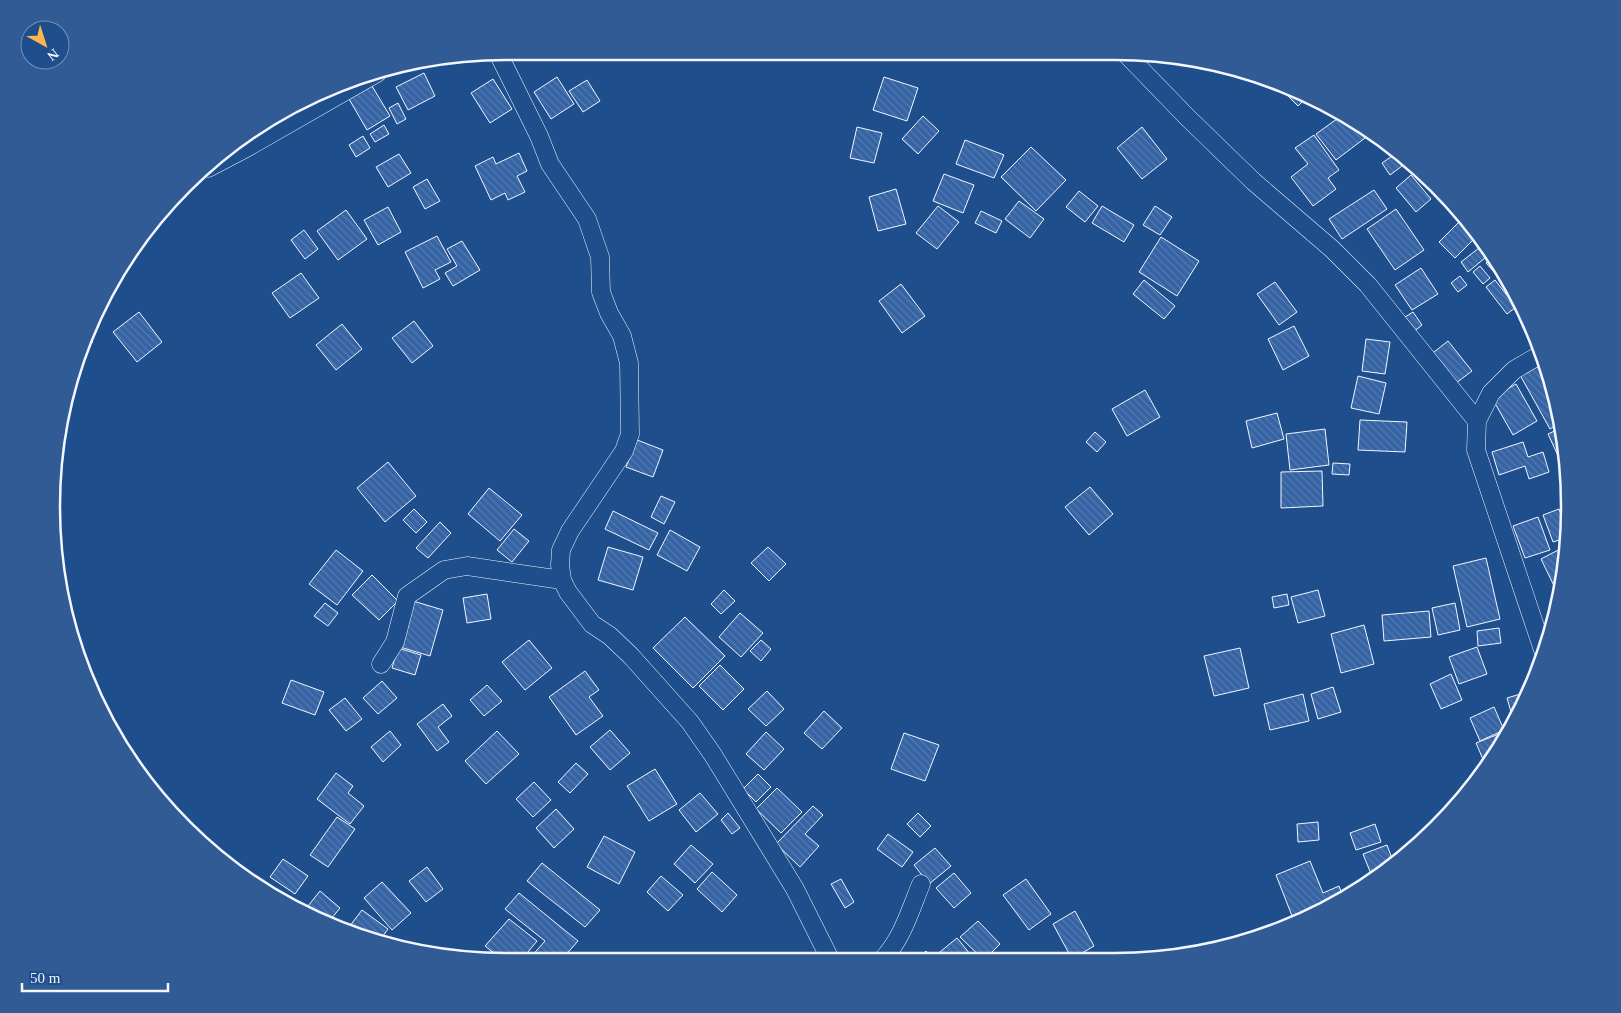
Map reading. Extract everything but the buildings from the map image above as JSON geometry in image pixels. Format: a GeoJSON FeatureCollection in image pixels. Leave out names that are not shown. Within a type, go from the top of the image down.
{"type":"FeatureCollection","features":[{"type":"Feature","properties":{"kind":"street"},"geometry":{"type":"LineString","coordinates":[[502,60],[539,136],[550,164],[586,220],[600,257],[601,292],[609,313],[622,336],[629,363],[630,434],[624,450],[570,531],[561,550],[562,580],[568,592],[592,624],[610,636],[690,722],[713,755],[796,889],[827,953]]}},
{"type":"Feature","properties":{"kind":"street"},"geometry":{"type":"LineString","coordinates":[[1132,61],[1254,182],[1332,249],[1368,285],[1477,421]]}},
{"type":"Feature","properties":{"kind":"street"},"geometry":{"type":"LineString","coordinates":[[229,157],[348,89]]}},
{"type":"Feature","properties":{"kind":"street"},"geometry":{"type":"LineString","coordinates":[[1535,357],[1514,370],[1492,393],[1477,421],[1476,450],[1540,641]]}},
{"type":"Feature","properties":{"kind":"street"},"geometry":{"type":"LineString","coordinates":[[381,664],[396,642],[407,596],[444,570],[467,566],[562,580]]}},
{"type":"Feature","properties":{"kind":"street"},"geometry":{"type":"LineString","coordinates":[[888,953],[901,935],[921,884]]}}]}
